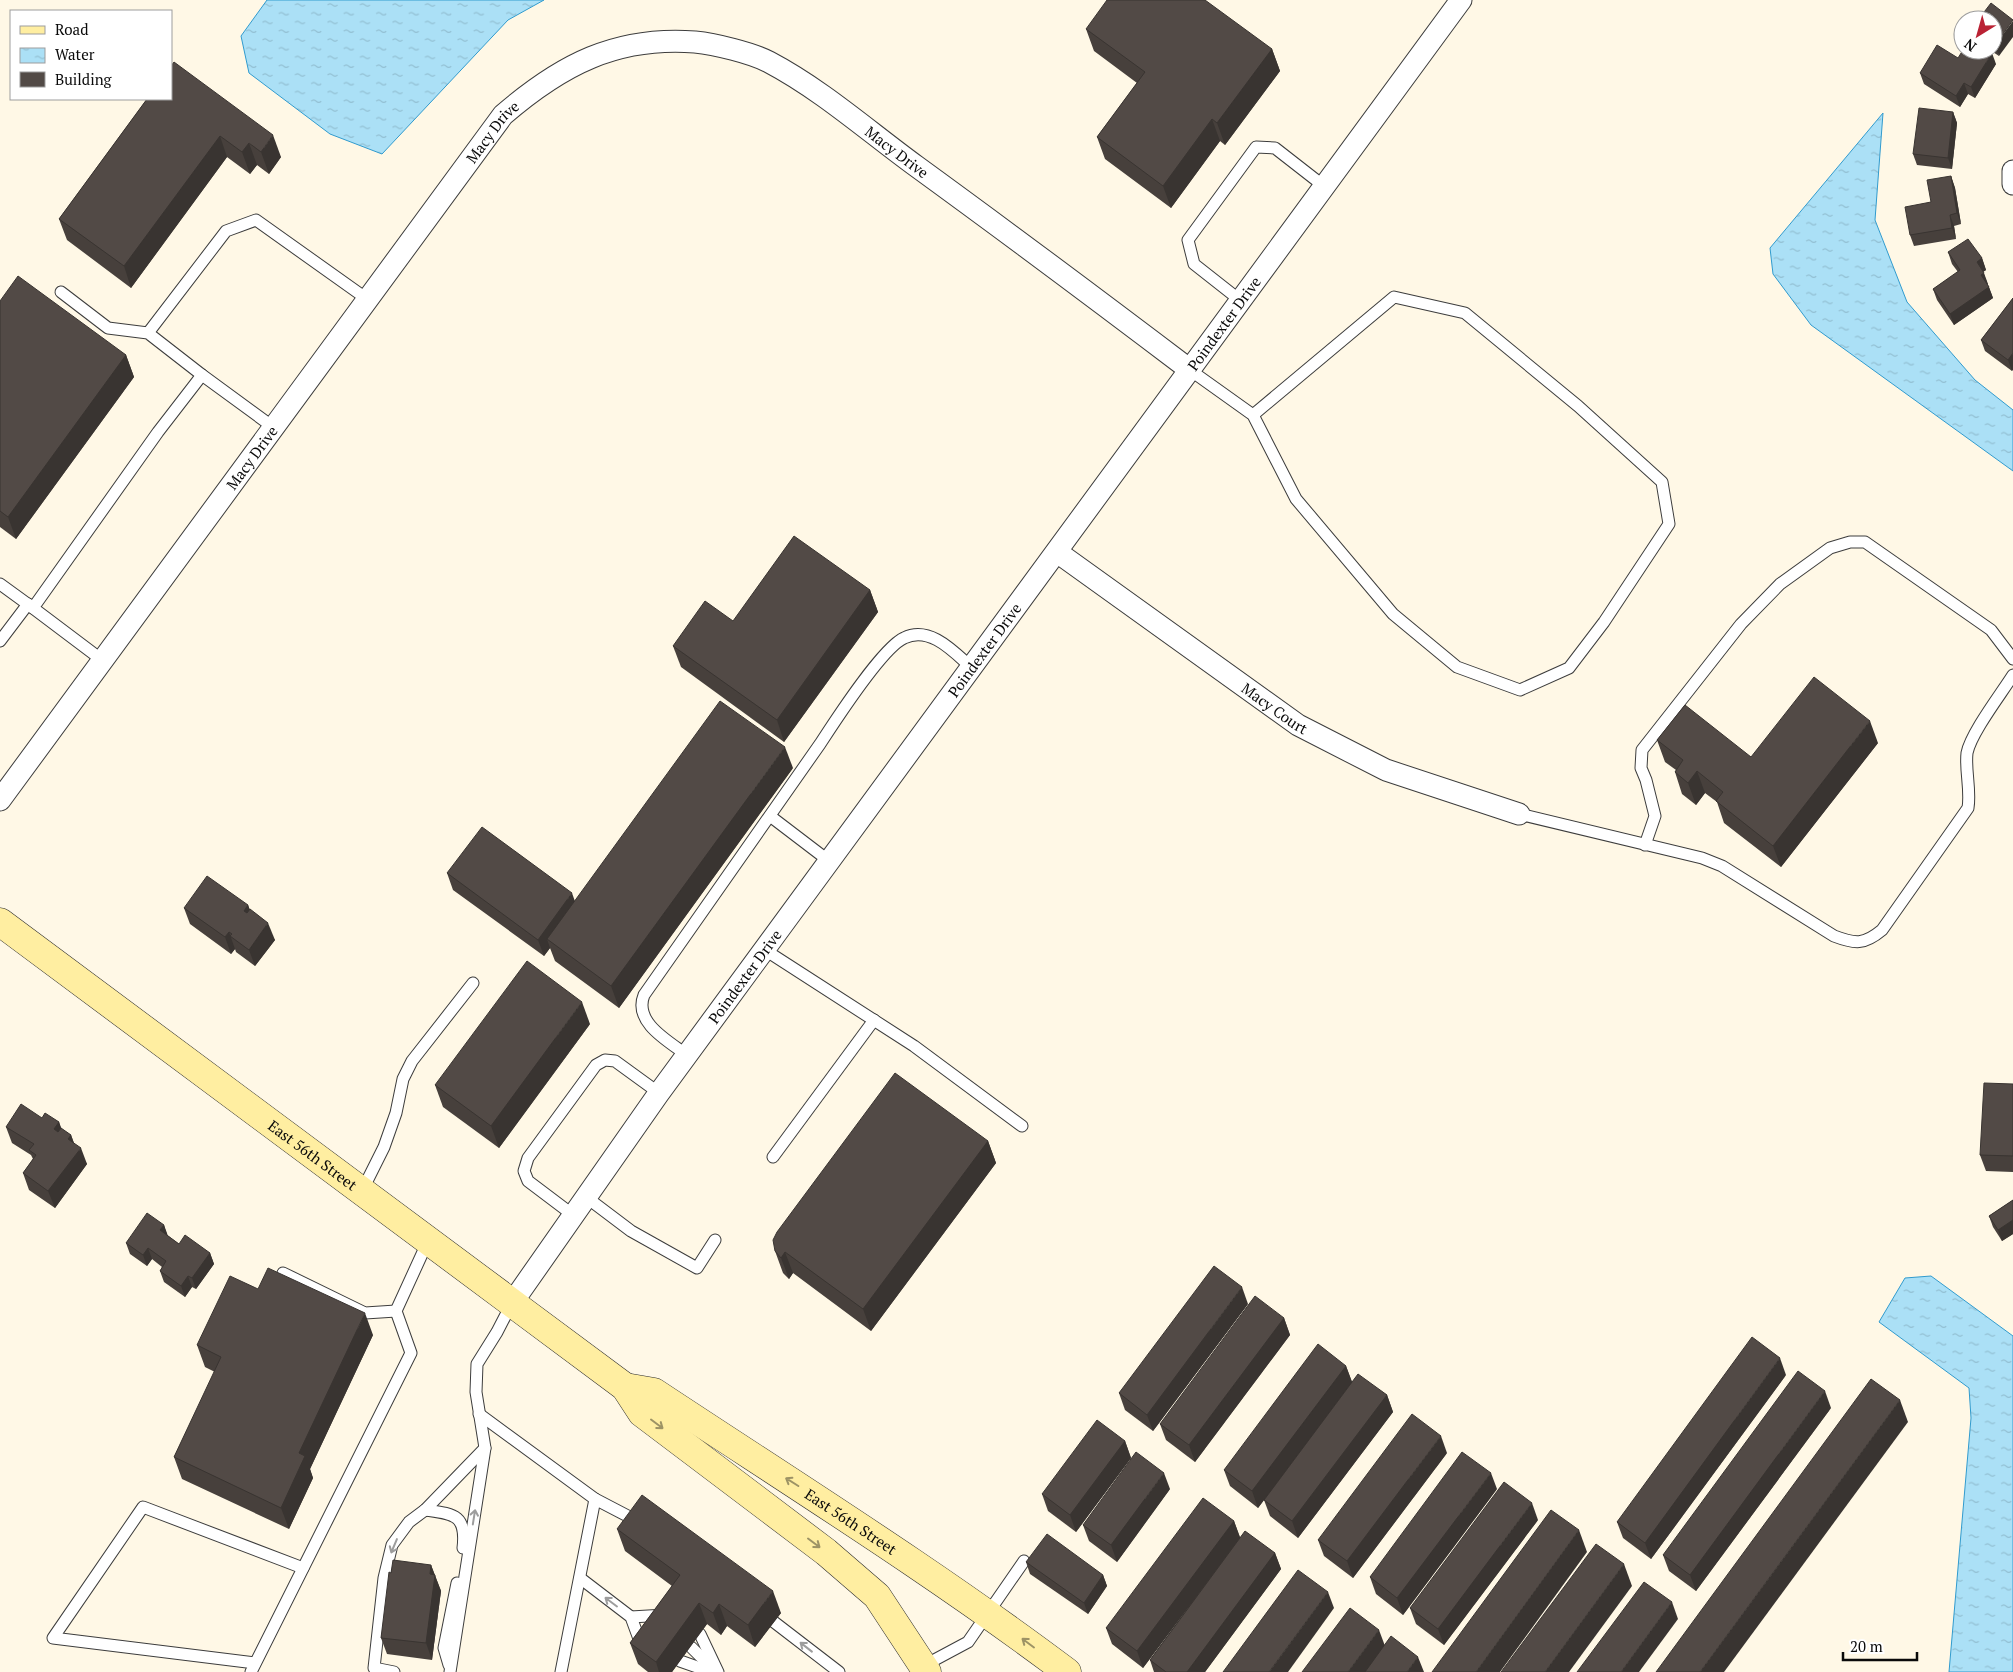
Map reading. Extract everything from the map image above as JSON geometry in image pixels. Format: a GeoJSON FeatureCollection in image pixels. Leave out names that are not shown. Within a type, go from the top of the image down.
{"type":"FeatureCollection","features":[{"type":"Feature","properties":{"kind":"main road","name":"East 56th Street"},"geometry":{"type":"LineString","coordinates":[[0,922],[626,1387],[642,1413],[826,1552],[877,1596],[926,1668]]}},
{"type":"Feature","properties":{"kind":"main road","name":"East 56th Street"},"geometry":{"type":"LineString","coordinates":[[626,1387],[654,1392],[989,1613],[1067,1672]]}},
{"type":"Feature","properties":{"kind":"street","name":"Poindexter Drive"},"geometry":{"type":"LineString","coordinates":[[512,1303],[659,1093],[1461,0]]}},
{"type":"Feature","properties":{"kind":"street","name":"Macy Drive"},"geometry":{"type":"LineString","coordinates":[[0,800],[503,115],[528,94],[565,69],[591,56],[626,47],[660,42],[696,42],[768,62],[809,88],[1028,247],[1190,370]]}},
{"type":"Feature","properties":{"kind":"street"},"geometry":{"type":"LineString","coordinates":[[2013,171],[2013,184]]}},
{"type":"Feature","properties":{"kind":"street","name":"Macy Court"},"geometry":{"type":"LineString","coordinates":[[1057,552],[1298,725],[1386,770],[1519,814]]}},
{"type":"Feature","properties":{"kind":"lane"},"geometry":{"type":"LineString","coordinates":[[1241,301],[1194,264],[1188,240],[1256,147],[1276,148],[1325,187]]}},
{"type":"Feature","properties":{"kind":"lane"},"geometry":{"type":"LineString","coordinates":[[148,334],[226,231],[256,220],[367,299]]}},
{"type":"Feature","properties":{"kind":"lane"},"geometry":{"type":"LineString","coordinates":[[61,292],[108,328],[148,334],[273,427]]}},
{"type":"Feature","properties":{"kind":"lane"},"geometry":{"type":"LineString","coordinates":[[1190,370],[1253,415],[1296,499],[1393,614],[1457,667],[1520,690],[1569,668],[1604,622],[1670,524],[1662,482],[1578,406],[1465,313],[1394,297],[1253,415]]}},
{"type":"Feature","properties":{"kind":"lane"},"geometry":{"type":"LineString","coordinates":[[0,641],[30,606],[202,375]]}},
{"type":"Feature","properties":{"kind":"lane"},"geometry":{"type":"LineString","coordinates":[[1646,845],[1655,816],[1641,768],[1642,750],[1741,624],[1780,584],[1830,548],[1850,542],[1865,542],[1991,630],[2013,659]]}},
{"type":"Feature","properties":{"kind":"lane"},"geometry":{"type":"LineString","coordinates":[[0,584],[102,660]]}},
{"type":"Feature","properties":{"kind":"lane"},"geometry":{"type":"LineString","coordinates":[[687,1055],[643,1018],[640,1005],[644,995],[860,687],[886,652],[904,637],[927,635],[942,642],[972,668]]}},
{"type":"Feature","properties":{"kind":"lane"},"geometry":{"type":"LineString","coordinates":[[1519,814],[1702,858],[1722,866],[1834,936],[1847,941],[1869,941],[1882,930],[1968,808],[1970,794],[1967,753],[1982,724],[2013,675]]}},
{"type":"Feature","properties":{"kind":"lane"},"geometry":{"type":"LineString","coordinates":[[770,816],[829,862]]}},
{"type":"Feature","properties":{"kind":"lane"},"geometry":{"type":"LineString","coordinates":[[764,950],[914,1046],[1022,1126]]}},
{"type":"Feature","properties":{"kind":"lane"},"geometry":{"type":"LineString","coordinates":[[362,1191],[393,1122],[403,1078],[473,983]]}},
{"type":"Feature","properties":{"kind":"lane"},"geometry":{"type":"LineString","coordinates":[[773,1158],[874,1020]]}},
{"type":"Feature","properties":{"kind":"lane"},"geometry":{"type":"LineString","coordinates":[[574,1215],[528,1181],[524,1171],[528,1158],[596,1065],[604,1060],[615,1061],[659,1093]]}},
{"type":"Feature","properties":{"kind":"lane"},"geometry":{"type":"LineString","coordinates":[[586,1197],[631,1231],[697,1268],[715,1240]]}},
{"type":"Feature","properties":{"kind":"lane"},"geometry":{"type":"LineString","coordinates":[[303,1568],[143,1507],[53,1638],[253,1668],[412,1353],[396,1311],[428,1241]]}},
{"type":"Feature","properties":{"kind":"lane"},"geometry":{"type":"LineString","coordinates":[[283,1273],[365,1313],[396,1311]]}},
{"type":"Feature","properties":{"kind":"lane"},"geometry":{"type":"LineString","coordinates":[[450,1671],[485,1448],[476,1392],[477,1364],[512,1303]]}},
{"type":"Feature","properties":{"kind":"lane"},"geometry":{"type":"LineString","coordinates":[[479,1414],[595,1499],[645,1525]]}},
{"type":"Feature","properties":{"kind":"lane"},"geometry":{"type":"LineString","coordinates":[[394,1672],[374,1668],[384,1578],[392,1545],[409,1522],[425,1510],[485,1448]]}},
{"type":"Feature","properties":{"kind":"lane"},"geometry":{"type":"LineString","coordinates":[[561,1672],[595,1499]]}},
{"type":"Feature","properties":{"kind":"lane"},"geometry":{"type":"LineString","coordinates":[[425,1510],[457,1517],[463,1525],[465,1537],[444,1648],[450,1671]]}},
{"type":"Feature","properties":{"kind":"lane"},"geometry":{"type":"LineString","coordinates":[[926,1668],[968,1642],[1024,1561]]}},
{"type":"Feature","properties":{"kind":"lane"},"geometry":{"type":"LineString","coordinates":[[580,1578],[632,1617],[649,1636]]}},
{"type":"Feature","properties":{"kind":"lane"},"geometry":{"type":"LineString","coordinates":[[632,1617],[675,1614]]}},
{"type":"Feature","properties":{"kind":"lane"},"geometry":{"type":"LineString","coordinates":[[632,1617],[665,1628]]}},
{"type":"Feature","properties":{"kind":"lane"},"geometry":{"type":"LineString","coordinates":[[632,1617],[644,1656]]}},
{"type":"Feature","properties":{"kind":"lane"},"geometry":{"type":"LineString","coordinates":[[774,1622],[839,1672]]}},
{"type":"Feature","properties":{"kind":"lane"},"geometry":{"type":"LineString","coordinates":[[700,1634],[717,1672]]}},
{"type":"Feature","properties":{"kind":"lane"},"geometry":{"type":"LineString","coordinates":[[691,1647],[717,1672]]}},
{"type":"Feature","properties":{"kind":"lane"},"geometry":{"type":"LineString","coordinates":[[680,1661],[711,1672]]}},
{"type":"Feature","properties":{"kind":"water"},"geometry":{"type":"Polygon","coordinates":[[[267,0],[544,0],[508,20],[382,154],[330,134],[249,73],[241,36],[267,0]]]}},
{"type":"Feature","properties":{"kind":"water"},"geometry":{"type":"Polygon","coordinates":[[[1883,113],[1875,220],[1907,302],[1975,380],[2013,410],[2013,471],[1811,325],[1773,274],[1770,248],[1883,113]]]}},
{"type":"Feature","properties":{"kind":"water"},"geometry":{"type":"Polygon","coordinates":[[[1931,1276],[2013,1336],[2013,1672],[1949,1672],[1971,1418],[1969,1388],[1879,1322],[1905,1278],[1931,1276]]]}},
{"type":"Feature","properties":{"kind":"building"},"geometry":{"type":"Polygon","coordinates":[[[1107,0],[1205,0],[1272,49],[1217,123],[1212,119],[1163,186],[1097,137],[1145,72],[1086,29],[1107,0]]]}},
{"type":"Feature","properties":{"kind":"building"},"geometry":{"type":"Polygon","coordinates":[[[1991,3],[2000,10],[1986,10],[1991,3]]]}},
{"type":"Feature","properties":{"kind":"building"},"geometry":{"type":"Polygon","coordinates":[[[2003,12],[2013,20],[2003,34],[2003,12]]]}},
{"type":"Feature","properties":{"kind":"building"},"geometry":{"type":"Polygon","coordinates":[[[1937,45],[1953,55],[1953,60],[1988,60],[1971,87],[1964,83],[1956,96],[1920,73],[1937,45]]]}},
{"type":"Feature","properties":{"kind":"building"},"geometry":{"type":"Polygon","coordinates":[[[174,62],[273,135],[261,152],[249,143],[242,152],[220,136],[124,266],[59,219],[146,100],[172,100],[172,65],[174,62]]]}},
{"type":"Feature","properties":{"kind":"building"},"geometry":{"type":"Polygon","coordinates":[[[1919,108],[1953,112],[1948,158],[1913,154],[1919,108]]]}},
{"type":"Feature","properties":{"kind":"building"},"geometry":{"type":"Polygon","coordinates":[[[1951,176],[1957,213],[1950,215],[1952,228],[1910,235],[1905,207],[1931,202],[1927,180],[1951,176]]]}},
{"type":"Feature","properties":{"kind":"building"},"geometry":{"type":"Polygon","coordinates":[[[1968,239],[1982,258],[1977,262],[1984,273],[1981,275],[1989,287],[1950,314],[1933,289],[1960,270],[1948,252],[1968,239]]]}},
{"type":"Feature","properties":{"kind":"building"},"geometry":{"type":"Polygon","coordinates":[[[18,276],[126,355],[8,517],[0,511],[0,301],[18,276]]]}},
{"type":"Feature","properties":{"kind":"building"},"geometry":{"type":"Polygon","coordinates":[[[2013,298],[2013,353],[2008,360],[1981,340],[2013,298]]]}},
{"type":"Feature","properties":{"kind":"building"},"geometry":{"type":"Polygon","coordinates":[[[794,536],[870,590],[777,720],[673,646],[705,601],[733,621],[794,536]]]}},
{"type":"Feature","properties":{"kind":"building"},"geometry":{"type":"Polygon","coordinates":[[[1814,677],[1870,721],[1773,846],[1716,801],[1723,792],[1697,771],[1688,783],[1675,772],[1683,760],[1657,740],[1685,705],[1751,757],[1814,677]]]}},
{"type":"Feature","properties":{"kind":"building"},"geometry":{"type":"Polygon","coordinates":[[[720,701],[785,747],[611,986],[547,939],[720,701]]]}},
{"type":"Feature","properties":{"kind":"building"},"geometry":{"type":"Polygon","coordinates":[[[482,827],[572,893],[538,940],[447,873],[482,827]]]}},
{"type":"Feature","properties":{"kind":"building"},"geometry":{"type":"Polygon","coordinates":[[[207,876],[248,905],[244,911],[247,913],[250,909],[268,923],[249,950],[230,936],[232,934],[229,932],[225,937],[184,908],[207,876]]]}},
{"type":"Feature","properties":{"kind":"building"},"geometry":{"type":"Polygon","coordinates":[[[527,961],[582,1002],[491,1126],[435,1085],[527,961]]]}},
{"type":"Feature","properties":{"kind":"building"},"geometry":{"type":"Polygon","coordinates":[[[895,1073],[988,1141],[863,1309],[785,1252],[781,1258],[775,1251],[773,1240],[895,1073]]]}},
{"type":"Feature","properties":{"kind":"building"},"geometry":{"type":"Polygon","coordinates":[[[1984,1083],[2013,1084],[2013,1156],[1980,1155],[1984,1083]]]}},
{"type":"Feature","properties":{"kind":"building"},"geometry":{"type":"Polygon","coordinates":[[[21,1104],[42,1118],[45,1113],[59,1122],[54,1129],[58,1132],[61,1128],[71,1135],[68,1139],[81,1148],[48,1191],[23,1173],[36,1155],[29,1150],[34,1144],[6,1127],[21,1104]]]}},
{"type":"Feature","properties":{"kind":"building"},"geometry":{"type":"Polygon","coordinates":[[[2013,1200],[2013,1220],[1998,1230],[1989,1216],[2013,1200]]]}},
{"type":"Feature","properties":{"kind":"building"},"geometry":{"type":"Polygon","coordinates":[[[147,1213],[164,1225],[160,1230],[179,1244],[185,1235],[210,1253],[192,1278],[188,1276],[181,1286],[160,1271],[166,1261],[148,1248],[143,1255],[126,1243],[147,1213]]]}},
{"type":"Feature","properties":{"kind":"building"},"geometry":{"type":"Polygon","coordinates":[[[1214,1266],[1242,1287],[1147,1415],[1119,1393],[1214,1266]]]}},
{"type":"Feature","properties":{"kind":"building"},"geometry":{"type":"Polygon","coordinates":[[[268,1268],[365,1313],[299,1453],[305,1456],[281,1508],[174,1457],[221,1357],[197,1345],[230,1276],[258,1289],[268,1268]]]}},
{"type":"Feature","properties":{"kind":"building"},"geometry":{"type":"Polygon","coordinates":[[[1255,1296],[1284,1318],[1189,1445],[1160,1424],[1255,1296]]]}},
{"type":"Feature","properties":{"kind":"building"},"geometry":{"type":"Polygon","coordinates":[[[1752,1337],[1780,1358],[1645,1543],[1617,1522],[1752,1337]]]}},
{"type":"Feature","properties":{"kind":"building"},"geometry":{"type":"Polygon","coordinates":[[[1318,1344],[1346,1366],[1252,1491],[1224,1470],[1318,1344]]]}},
{"type":"Feature","properties":{"kind":"building"},"geometry":{"type":"Polygon","coordinates":[[[1798,1371],[1825,1391],[1690,1575],[1663,1555],[1798,1371]]]}},
{"type":"Feature","properties":{"kind":"building"},"geometry":{"type":"Polygon","coordinates":[[[1358,1374],[1387,1395],[1292,1521],[1264,1500],[1358,1374]]]}},
{"type":"Feature","properties":{"kind":"building"},"geometry":{"type":"Polygon","coordinates":[[[1871,1379],[1900,1400],[1700,1672],[1656,1672],[1871,1379]]]}},
{"type":"Feature","properties":{"kind":"building"},"geometry":{"type":"Polygon","coordinates":[[[1412,1414],[1441,1436],[1347,1561],[1318,1540],[1412,1414]]]}},
{"type":"Feature","properties":{"kind":"building"},"geometry":{"type":"Polygon","coordinates":[[[1097,1420],[1125,1441],[1070,1515],[1042,1494],[1097,1420]]]}},
{"type":"Feature","properties":{"kind":"building"},"geometry":{"type":"Polygon","coordinates":[[[1136,1452],[1164,1473],[1111,1545],[1083,1525],[1136,1452]]]}},
{"type":"Feature","properties":{"kind":"building"},"geometry":{"type":"Polygon","coordinates":[[[1462,1452],[1491,1473],[1397,1598],[1370,1577],[1462,1452]]]}},
{"type":"Feature","properties":{"kind":"building"},"geometry":{"type":"Polygon","coordinates":[[[1504,1482],[1532,1503],[1438,1629],[1410,1608],[1504,1482]]]}},
{"type":"Feature","properties":{"kind":"building"},"geometry":{"type":"Polygon","coordinates":[[[642,1495],[773,1591],[748,1625],[719,1604],[713,1613],[699,1603],[656,1662],[630,1643],[680,1575],[617,1529],[642,1495]]]}},
{"type":"Feature","properties":{"kind":"building"},"geometry":{"type":"Polygon","coordinates":[[[1203,1498],[1234,1521],[1137,1651],[1106,1628],[1203,1498]]]}},
{"type":"Feature","properties":{"kind":"building"},"geometry":{"type":"Polygon","coordinates":[[[1551,1510],[1579,1530],[1476,1672],[1432,1672],[1551,1510]]]}},
{"type":"Feature","properties":{"kind":"building"},"geometry":{"type":"Polygon","coordinates":[[[1245,1531],[1275,1553],[1187,1672],[1166,1672],[1150,1660],[1245,1531]]]}},
{"type":"Feature","properties":{"kind":"building"},"geometry":{"type":"Polygon","coordinates":[[[1047,1534],[1103,1575],[1084,1603],[1026,1562],[1047,1534]]]}},
{"type":"Feature","properties":{"kind":"building"},"geometry":{"type":"Polygon","coordinates":[[[1596,1544],[1624,1564],[1545,1672],[1501,1672],[1596,1544]]]}},
{"type":"Feature","properties":{"kind":"building"},"geometry":{"type":"Polygon","coordinates":[[[393,1560],[431,1565],[430,1574],[435,1575],[426,1643],[381,1638],[389,1572],[391,1573],[393,1560]]]}},
{"type":"Feature","properties":{"kind":"building"},"geometry":{"type":"Polygon","coordinates":[[[1298,1570],[1328,1592],[1269,1672],[1223,1672],[1298,1570]]]}},
{"type":"Feature","properties":{"kind":"building"},"geometry":{"type":"Polygon","coordinates":[[[1644,1582],[1672,1602],[1621,1672],[1577,1672],[1644,1582]]]}},
{"type":"Feature","properties":{"kind":"building"},"geometry":{"type":"Polygon","coordinates":[[[1350,1608],[1379,1630],[1348,1672],[1302,1672],[1350,1608]]]}},
{"type":"Feature","properties":{"kind":"building"},"geometry":{"type":"Polygon","coordinates":[[[1391,1636],[1418,1657],[1407,1672],[1365,1672],[1391,1636]]]}}]}
